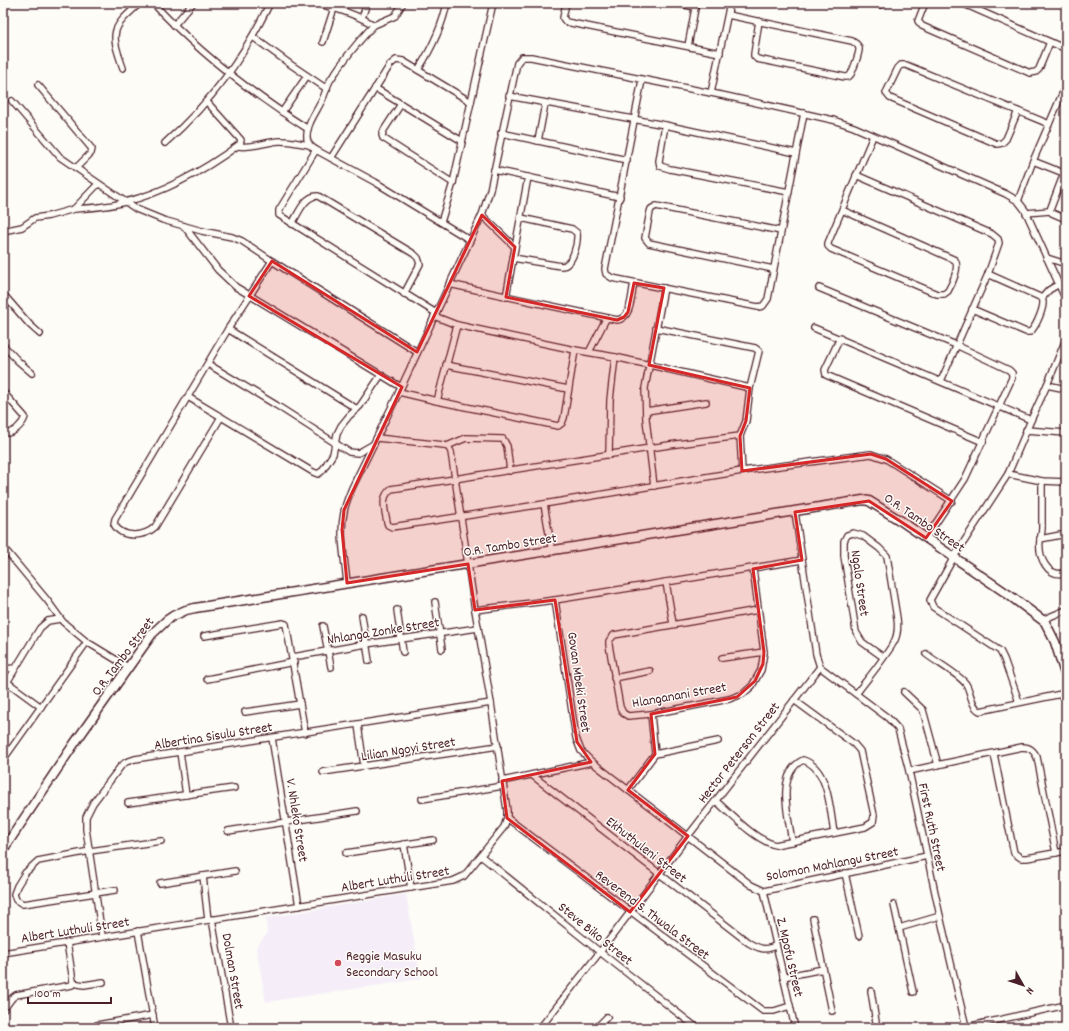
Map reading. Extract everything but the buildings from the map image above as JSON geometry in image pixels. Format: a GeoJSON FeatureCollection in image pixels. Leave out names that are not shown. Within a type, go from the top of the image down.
{"type":"FeatureCollection","features":[{"type":"Feature","properties":{"kind":"street"},"geometry":{"type":"LineString","coordinates":[[123,68],[116,48],[115,31],[125,17],[140,3]]}},
{"type":"Feature","properties":{"kind":"street"},"geometry":{"type":"LineString","coordinates":[[153,3],[174,25],[228,74],[308,129]]}},
{"type":"Feature","properties":{"kind":"street"},"geometry":{"type":"LineString","coordinates":[[174,25],[193,3]]}},
{"type":"Feature","properties":{"kind":"street"},"geometry":{"type":"LineString","coordinates":[[165,143],[207,102],[228,74],[253,37],[270,3]]}},
{"type":"Feature","properties":{"kind":"street"},"geometry":{"type":"LineString","coordinates":[[315,3],[332,6],[362,18],[374,25]]}},
{"type":"Feature","properties":{"kind":"street"},"geometry":{"type":"LineString","coordinates":[[362,18],[367,3]]}},
{"type":"Feature","properties":{"kind":"street"},"geometry":{"type":"LineString","coordinates":[[309,145],[306,136],[308,129],[336,72],[374,25],[394,16],[403,3]]}},
{"type":"Feature","properties":{"kind":"street"},"geometry":{"type":"LineString","coordinates":[[418,70],[439,33],[447,3]]}},
{"type":"Feature","properties":{"kind":"street"},"geometry":{"type":"LineString","coordinates":[[441,222],[453,183],[493,3]]}},
{"type":"Feature","properties":{"kind":"street"},"geometry":{"type":"LineString","coordinates":[[566,3],[563,18],[566,22],[720,53]]}},
{"type":"Feature","properties":{"kind":"street"},"geometry":{"type":"LineString","coordinates":[[675,3],[696,5],[688,46]]}},
{"type":"Feature","properties":{"kind":"street"},"geometry":{"type":"LineString","coordinates":[[711,93],[730,3]]}},
{"type":"Feature","properties":{"kind":"street"},"geometry":{"type":"LineString","coordinates":[[873,3],[881,5],[885,3]]}},
{"type":"Feature","properties":{"kind":"street"},"geometry":{"type":"LineString","coordinates":[[925,3],[918,21],[922,26],[1030,73],[1036,72],[1040,69],[1050,42]]}},
{"type":"Feature","properties":{"kind":"street"},"geometry":{"type":"LineString","coordinates":[[962,3],[1066,49]]}},
{"type":"Feature","properties":{"kind":"street"},"geometry":{"type":"LineString","coordinates":[[323,42],[332,6]]}},
{"type":"Feature","properties":{"kind":"street"},"geometry":{"type":"LineString","coordinates":[[728,15],[759,21],[855,42],[858,45],[859,50],[851,73],[845,78],[757,60],[754,54],[759,21]]}},
{"type":"Feature","properties":{"kind":"street"},"geometry":{"type":"LineString","coordinates":[[253,37],[327,89]]}},
{"type":"Feature","properties":{"kind":"street"},"geometry":{"type":"LineString","coordinates":[[347,583],[342,530],[344,510],[352,488],[482,215],[487,201],[494,170],[516,63],[524,57],[711,93],[833,120],[873,136],[1018,201],[1026,213],[1066,300]]}},
{"type":"Feature","properties":{"kind":"street"},"geometry":{"type":"LineString","coordinates":[[332,158],[390,65],[396,60],[403,61],[471,102]]}},
{"type":"Feature","properties":{"kind":"street"},"geometry":{"type":"LineString","coordinates":[[1018,111],[1004,141],[1002,144],[997,144],[890,98],[886,93],[898,68],[901,65],[906,65],[1018,111],[1049,124]]}},
{"type":"Feature","properties":{"kind":"street"},"geometry":{"type":"LineString","coordinates":[[282,112],[307,76]]}},
{"type":"Feature","properties":{"kind":"street"},"geometry":{"type":"LineString","coordinates":[[642,80],[605,272],[607,276],[612,278],[634,283],[761,307],[768,298],[804,113]]}},
{"type":"Feature","properties":{"kind":"street"},"geometry":{"type":"LineString","coordinates":[[38,85],[92,149],[91,153],[76,168]]}},
{"type":"Feature","properties":{"kind":"street"},"geometry":{"type":"LineString","coordinates":[[1018,201],[1033,161],[1066,87]]}},
{"type":"Feature","properties":{"kind":"street"},"geometry":{"type":"LineString","coordinates":[[375,88],[462,141]]}},
{"type":"Feature","properties":{"kind":"street"},"geometry":{"type":"LineString","coordinates":[[509,96],[545,104],[665,125],[796,153]]}},
{"type":"Feature","properties":{"kind":"street"},"geometry":{"type":"LineString","coordinates":[[12,101],[53,150],[98,184],[126,202],[148,214],[184,226],[238,239],[417,352]]}},
{"type":"Feature","properties":{"kind":"street"},"geometry":{"type":"LineString","coordinates":[[3,231],[22,227],[35,218],[74,209],[104,207],[126,202],[162,189],[186,178],[238,146],[241,143],[241,140],[207,102]]}},
{"type":"Feature","properties":{"kind":"street"},"geometry":{"type":"LineString","coordinates":[[401,104],[384,130],[382,135],[383,138],[453,183]]}},
{"type":"Feature","properties":{"kind":"street"},"geometry":{"type":"LineString","coordinates":[[538,141],[545,104]]}},
{"type":"Feature","properties":{"kind":"street"},"geometry":{"type":"LineString","coordinates":[[665,125],[659,161],[662,167],[789,192]]}},
{"type":"Feature","properties":{"kind":"street"},"geometry":{"type":"LineString","coordinates":[[501,133],[627,160]]}},
{"type":"Feature","properties":{"kind":"street"},"geometry":{"type":"LineString","coordinates":[[842,210],[956,260],[957,267],[948,291],[944,294],[937,294],[829,248],[828,243],[873,136]]}},
{"type":"Feature","properties":{"kind":"street"},"geometry":{"type":"LineString","coordinates":[[238,146],[251,147],[280,141],[309,145],[470,240]]}},
{"type":"Feature","properties":{"kind":"street"},"geometry":{"type":"LineString","coordinates":[[316,150],[278,212],[280,216],[435,314],[457,325],[615,357],[750,388]]}},
{"type":"Feature","properties":{"kind":"street"},"geometry":{"type":"LineString","coordinates":[[1033,161],[1065,174],[1050,207],[1050,211]]}},
{"type":"Feature","properties":{"kind":"street"},"geometry":{"type":"LineString","coordinates":[[494,170],[620,197]]}},
{"type":"Feature","properties":{"kind":"street"},"geometry":{"type":"LineString","coordinates":[[856,176],[996,237],[999,244],[988,274],[941,381]]}},
{"type":"Feature","properties":{"kind":"street"},"geometry":{"type":"LineString","coordinates":[[506,297],[528,177]]}},
{"type":"Feature","properties":{"kind":"street"},"geometry":{"type":"LineString","coordinates":[[74,209],[98,184]]}},
{"type":"Feature","properties":{"kind":"street"},"geometry":{"type":"LineString","coordinates":[[292,224],[308,199],[313,196],[318,196],[414,254],[419,260],[420,264],[404,294]]}},
{"type":"Feature","properties":{"kind":"street"},"geometry":{"type":"LineString","coordinates":[[774,269],[649,243],[645,238],[651,209],[656,206],[781,231]]}},
{"type":"Feature","properties":{"kind":"street"},"geometry":{"type":"LineString","coordinates":[[1026,213],[1050,211],[1066,218]]}},
{"type":"Feature","properties":{"kind":"street"},"geometry":{"type":"LineString","coordinates":[[482,215],[515,247]]}},
{"type":"Feature","properties":{"kind":"street"},"geometry":{"type":"LineString","coordinates":[[513,258],[565,266],[572,260],[577,240],[577,232],[572,229],[521,218]]}},
{"type":"Feature","properties":{"kind":"street"},"geometry":{"type":"LineString","coordinates":[[184,226],[218,270],[236,287],[249,296],[400,389],[437,401],[558,426],[563,421],[575,350]]}},
{"type":"Feature","properties":{"kind":"street"},"geometry":{"type":"LineString","coordinates":[[1047,258],[1066,264]]}},
{"type":"Feature","properties":{"kind":"street"},"geometry":{"type":"LineString","coordinates":[[221,417],[155,527],[145,533],[132,535],[124,533],[114,526],[115,519],[228,329],[272,261]]}},
{"type":"Feature","properties":{"kind":"street"},"geometry":{"type":"LineString","coordinates":[[988,274],[1042,298]]}},
{"type":"Feature","properties":{"kind":"street"},"geometry":{"type":"LineString","coordinates":[[449,284],[620,320],[627,315],[634,283]]}},
{"type":"Feature","properties":{"kind":"street"},"geometry":{"type":"LineString","coordinates":[[1042,298],[1049,290],[1059,284]]}},
{"type":"Feature","properties":{"kind":"street"},"geometry":{"type":"LineString","coordinates":[[654,486],[649,448],[645,388],[664,288]]}},
{"type":"Feature","properties":{"kind":"street"},"geometry":{"type":"LineString","coordinates":[[819,288],[956,345],[1011,371],[1012,378],[965,480],[926,538]]}},
{"type":"Feature","properties":{"kind":"street"},"geometry":{"type":"LineString","coordinates":[[3,294],[30,325],[40,334]]}},
{"type":"Feature","properties":{"kind":"street"},"geometry":{"type":"LineString","coordinates":[[972,309],[1028,333],[1034,329],[1044,305],[1042,298]]}},
{"type":"Feature","properties":{"kind":"street"},"geometry":{"type":"LineString","coordinates":[[589,352],[606,318]]}},
{"type":"Feature","properties":{"kind":"street"},"geometry":{"type":"LineString","coordinates":[[437,401],[457,325]]}},
{"type":"Feature","properties":{"kind":"street"},"geometry":{"type":"LineString","coordinates":[[656,328],[757,349],[759,354],[750,388],[746,421],[740,436],[742,471]]}},
{"type":"Feature","properties":{"kind":"street"},"geometry":{"type":"LineString","coordinates":[[814,328],[1030,420]]}},
{"type":"Feature","properties":{"kind":"street"},"geometry":{"type":"LineString","coordinates":[[228,329],[357,409]]}},
{"type":"Feature","properties":{"kind":"street"},"geometry":{"type":"LineString","coordinates":[[840,338],[825,370],[826,375],[983,442]]}},
{"type":"Feature","properties":{"kind":"street"},"geometry":{"type":"LineString","coordinates":[[1019,702],[1000,651],[933,607],[930,603],[930,597],[1008,474],[1030,420],[1066,341]]}},
{"type":"Feature","properties":{"kind":"street"},"geometry":{"type":"LineString","coordinates":[[3,345],[32,373]]}},
{"type":"Feature","properties":{"kind":"street"},"geometry":{"type":"LineString","coordinates":[[609,455],[610,400],[615,357]]}},
{"type":"Feature","properties":{"kind":"street"},"geometry":{"type":"LineString","coordinates":[[208,364],[336,442],[349,452],[361,452],[375,441],[440,444],[447,446],[466,438],[503,439],[508,446],[510,471]]}},
{"type":"Feature","properties":{"kind":"street"},"geometry":{"type":"LineString","coordinates":[[446,365],[568,389]]}},
{"type":"Feature","properties":{"kind":"street"},"geometry":{"type":"LineString","coordinates":[[188,397],[315,474],[320,473],[333,454],[341,426],[357,409],[381,376]]}},
{"type":"Feature","properties":{"kind":"street"},"geometry":{"type":"LineString","coordinates":[[1047,385],[1066,389]]}},
{"type":"Feature","properties":{"kind":"street"},"geometry":{"type":"LineString","coordinates":[[3,392],[25,418],[22,423],[11,433],[7,433],[3,430]]}},
{"type":"Feature","properties":{"kind":"street"},"geometry":{"type":"LineString","coordinates":[[646,410],[706,402]]}},
{"type":"Feature","properties":{"kind":"street"},"geometry":{"type":"LineString","coordinates":[[1026,430],[1066,433]]}},
{"type":"Feature","properties":{"kind":"street"},"geometry":{"type":"LineString","coordinates":[[740,436],[649,448],[456,480],[391,489],[385,496],[384,500],[387,522],[388,525],[392,527],[544,504],[742,471],[871,454],[886,459],[952,501]]}},
{"type":"Feature","properties":{"kind":"street"},"geometry":{"type":"LineString","coordinates":[[447,446],[451,452],[456,480],[474,610],[498,746],[507,818]]}},
{"type":"Feature","properties":{"kind":"street"},"geometry":{"type":"LineString","coordinates":[[1008,474],[1042,481],[1066,482]]}},
{"type":"Feature","properties":{"kind":"street"},"geometry":{"type":"LineString","coordinates":[[1042,481],[1042,531],[1040,547],[1044,566],[1058,574],[1066,573]]}},
{"type":"Feature","properties":{"kind":"street","name":"O.R. Tambo Street"},"geometry":{"type":"LineString","coordinates":[[3,850],[128,667],[152,634],[167,620],[179,613],[196,608],[347,583],[863,500],[870,501],[926,538],[1009,595],[1047,624],[1066,677]]}},
{"type":"Feature","properties":{"kind":"street"},"geometry":{"type":"LineString","coordinates":[[544,504],[552,551]]}},
{"type":"Feature","properties":{"kind":"street"},"geometry":{"type":"LineString","coordinates":[[795,512],[816,654],[820,667]]}},
{"type":"Feature","properties":{"kind":"street","name":"Ngalo Street"},"geometry":{"type":"LineString","coordinates":[[856,694],[883,657],[895,640],[898,626],[886,556],[879,548],[863,536],[853,533],[847,534],[844,541],[844,556],[856,632],[862,642],[883,657]]}},
{"type":"Feature","properties":{"kind":"street"},"geometry":{"type":"LineString","coordinates":[[1040,539],[1065,534],[1066,542]]}},
{"type":"Feature","properties":{"kind":"street"},"geometry":{"type":"LineString","coordinates":[[3,547],[47,600],[60,619],[87,642],[128,667]]}},
{"type":"Feature","properties":{"kind":"street"},"geometry":{"type":"LineString","coordinates":[[474,610],[555,600],[802,560]]}},
{"type":"Feature","properties":{"kind":"street","name":"Hlanganani Street"},"geometry":{"type":"LineString","coordinates":[[753,569],[764,652],[763,664],[759,675],[752,686],[743,694],[730,699],[651,714],[628,716],[623,713],[614,678],[609,645],[612,636],[620,633],[758,610]]}},
{"type":"Feature","properties":{"kind":"street"},"geometry":{"type":"LineString","coordinates":[[666,582],[673,624]]}},
{"type":"Feature","properties":{"kind":"street","name":"Govan Mbeki Street"},"geometry":{"type":"LineString","coordinates":[[555,600],[576,742],[581,751],[592,762],[688,836]]}},
{"type":"Feature","properties":{"kind":"street"},"geometry":{"type":"LineString","coordinates":[[435,602],[442,649]]}},
{"type":"Feature","properties":{"kind":"street"},"geometry":{"type":"LineString","coordinates":[[398,610],[403,652]]}},
{"type":"Feature","properties":{"kind":"street"},"geometry":{"type":"LineString","coordinates":[[1042,620],[1066,610]]}},
{"type":"Feature","properties":{"kind":"street"},"geometry":{"type":"LineString","coordinates":[[362,616],[369,662]]}},
{"type":"Feature","properties":{"kind":"street"},"geometry":{"type":"LineString","coordinates":[[3,689],[40,628],[48,621],[60,619]]}},
{"type":"Feature","properties":{"kind":"street"},"geometry":{"type":"LineString","coordinates":[[204,636],[283,623],[286,624],[305,733]]}},
{"type":"Feature","properties":{"kind":"street"},"geometry":{"type":"LineString","coordinates":[[323,626],[331,668]]}},
{"type":"Feature","properties":{"kind":"street","name":"Nhlanga Zonke Street"},"geometry":{"type":"LineString","coordinates":[[207,679],[328,651],[478,628]]}},
{"type":"Feature","properties":{"kind":"street"},"geometry":{"type":"LineString","coordinates":[[4,757],[87,642]]}},
{"type":"Feature","properties":{"kind":"street"},"geometry":{"type":"LineString","coordinates":[[722,658],[764,652]]}},
{"type":"Feature","properties":{"kind":"street"},"geometry":{"type":"LineString","coordinates":[[926,654],[965,683],[977,710],[983,711],[1066,693]]}},
{"type":"Feature","properties":{"kind":"street","name":"First Ruth Street"},"geometry":{"type":"LineString","coordinates":[[820,667],[888,718],[898,729],[909,771],[964,1028]]}},
{"type":"Feature","properties":{"kind":"street","name":"Hector Peterson Street"},"geometry":{"type":"LineString","coordinates":[[540,1028],[820,667]]}},
{"type":"Feature","properties":{"kind":"street"},"geometry":{"type":"LineString","coordinates":[[3,669],[15,668]]}},
{"type":"Feature","properties":{"kind":"street"},"geometry":{"type":"LineString","coordinates":[[614,678],[650,671]]}},
{"type":"Feature","properties":{"kind":"street"},"geometry":{"type":"LineString","coordinates":[[7,682],[41,707]]}},
{"type":"Feature","properties":{"kind":"street"},"geometry":{"type":"LineString","coordinates":[[904,692],[924,710],[938,765]]}},
{"type":"Feature","properties":{"kind":"street"},"geometry":{"type":"LineString","coordinates":[[716,801],[753,832],[768,843],[775,845],[865,827],[874,822],[874,815],[860,751],[854,744],[794,700]]}},
{"type":"Feature","properties":{"kind":"street","name":"Albertina Sisulu Street"},"geometry":{"type":"LineString","coordinates":[[102,936],[86,829],[86,817],[93,803],[121,766],[130,760],[491,703]]}},
{"type":"Feature","properties":{"kind":"street"},"geometry":{"type":"LineString","coordinates":[[245,712],[300,704]]}},
{"type":"Feature","properties":{"kind":"street"},"geometry":{"type":"LineString","coordinates":[[651,714],[656,754]]}},
{"type":"Feature","properties":{"kind":"street"},"geometry":{"type":"LineString","coordinates":[[358,724],[364,766]]}},
{"type":"Feature","properties":{"kind":"street","name":"V. Nhleko Street"},"geometry":{"type":"LineString","coordinates":[[272,738],[299,906]]}},
{"type":"Feature","properties":{"kind":"street"},"geometry":{"type":"LineString","coordinates":[[628,790],[656,754],[718,741]]}},
{"type":"Feature","properties":{"kind":"street","name":"Lilian Ngoyi Street"},"geometry":{"type":"LineString","coordinates":[[323,772],[498,746]]}},
{"type":"Feature","properties":{"kind":"street"},"geometry":{"type":"LineString","coordinates":[[909,771],[1028,747],[1034,751],[1037,757],[1056,853]]}},
{"type":"Feature","properties":{"kind":"street"},"geometry":{"type":"LineString","coordinates":[[180,752],[186,795]]}},
{"type":"Feature","properties":{"kind":"street"},"geometry":{"type":"LineString","coordinates":[[994,754],[1014,853],[1021,858],[1066,851]]}},
{"type":"Feature","properties":{"kind":"street"},"geometry":{"type":"LineString","coordinates":[[792,842],[785,788],[786,781],[791,770],[798,762],[802,760],[815,768],[820,774],[824,783],[834,833]]}},
{"type":"Feature","properties":{"kind":"street"},"geometry":{"type":"LineString","coordinates":[[422,799],[503,783],[592,762]]}},
{"type":"Feature","properties":{"kind":"street","name":"Ekhuthuleni Street"},"geometry":{"type":"LineString","coordinates":[[532,775],[749,943],[762,949],[768,949],[776,945]]}},
{"type":"Feature","properties":{"kind":"street"},"geometry":{"type":"LineString","coordinates":[[128,803],[234,788]]}},
{"type":"Feature","properties":{"kind":"street"},"geometry":{"type":"LineString","coordinates":[[228,831],[357,812]]}},
{"type":"Feature","properties":{"kind":"street","name":"Albert Luthuli Street"},"geometry":{"type":"LineString","coordinates":[[3,953],[458,880],[464,876],[504,827],[507,818]]}},
{"type":"Feature","properties":{"kind":"street","name":"Reverend S. Thwala Street"},"geometry":{"type":"LineString","coordinates":[[507,818],[763,1011],[774,1012],[790,1006]]}},
{"type":"Feature","properties":{"kind":"street","name":"Solomon Mahlangu Street"},"geometry":{"type":"LineString","coordinates":[[688,836],[751,885],[764,891],[927,856]]}},
{"type":"Feature","properties":{"kind":"street"},"geometry":{"type":"LineString","coordinates":[[346,853],[433,840]]}},
{"type":"Feature","properties":{"kind":"street"},"geometry":{"type":"LineString","coordinates":[[116,890],[23,904],[14,898],[15,890],[25,873],[34,864],[43,859],[161,841]]}},
{"type":"Feature","properties":{"kind":"street"},"geometry":{"type":"LineString","coordinates":[[404,844],[411,888]]}},
{"type":"Feature","properties":{"kind":"street","name":"Steve Biko Street"},"geometry":{"type":"LineString","coordinates":[[481,856],[697,1028]]}},
{"type":"Feature","properties":{"kind":"street"},"geometry":{"type":"LineString","coordinates":[[160,883],[235,871]]}},
{"type":"Feature","properties":{"kind":"street"},"geometry":{"type":"LineString","coordinates":[[845,873],[859,936]]}},
{"type":"Feature","properties":{"kind":"street","name":"Dolman Street"},"geometry":{"type":"LineString","coordinates":[[203,876],[231,1028]]}},
{"type":"Feature","properties":{"kind":"street","name":"Z. Mpofu Street"},"geometry":{"type":"LineString","coordinates":[[764,891],[795,1028]]}},
{"type":"Feature","properties":{"kind":"street"},"geometry":{"type":"LineString","coordinates":[[894,905],[913,992]]}},
{"type":"Feature","properties":{"kind":"street"},"geometry":{"type":"LineString","coordinates":[[899,928],[940,916]]}},
{"type":"Feature","properties":{"kind":"street"},"geometry":{"type":"LineString","coordinates":[[812,919],[832,1011]]}},
{"type":"Feature","properties":{"kind":"street"},"geometry":{"type":"LineString","coordinates":[[138,931],[155,1028]]}},
{"type":"Feature","properties":{"kind":"street"},"geometry":{"type":"LineString","coordinates":[[67,942],[73,983]]}},
{"type":"Feature","properties":{"kind":"street"},"geometry":{"type":"LineString","coordinates":[[783,977],[823,969]]}},
{"type":"Feature","properties":{"kind":"street"},"geometry":{"type":"LineString","coordinates":[[3,1010],[16,995],[71,986],[73,983],[84,985],[103,982]]}},
{"type":"Feature","properties":{"kind":"street"},"geometry":{"type":"LineString","coordinates":[[871,990],[878,1028]]}},
{"type":"Feature","properties":{"kind":"street"},"geometry":{"type":"LineString","coordinates":[[964,1028],[1066,1005]]}},
{"type":"Feature","properties":{"kind":"street"},"geometry":{"type":"LineString","coordinates":[[97,1025],[153,1015]]}},
{"type":"Feature","properties":{"kind":"street"},"geometry":{"type":"LineString","coordinates":[[596,1028],[607,1017]]}},
{"type":"Feature","properties":{"kind":"highlighted area"},"geometry":{"type":"Polygon","coordinates":[[[482,215],[515,247],[506,297],[617,320],[624,317],[628,312],[634,283],[664,288],[649,365],[750,388],[746,421],[740,436],[742,471],[871,454],[886,459],[952,501],[926,538],[869,501],[795,512],[802,560],[753,569],[764,652],[763,664],[755,681],[737,697],[651,714],[655,754],[628,790],[688,836],[630,912],[507,818],[502,781],[591,762],[577,742],[555,600],[475,610],[468,564],[347,583],[342,530],[344,510],[402,387],[249,296],[272,261],[417,352],[482,215]]]}},
{"type":"Feature","properties":{"kind":"shaded area","name":"Reggie Masuku Secondary School"},"geometry":{"type":"Polygon","coordinates":[[[406,894],[421,979],[266,1002],[256,947],[267,934],[266,918],[406,894]]]}},
{"type":"Feature","properties":{"kind":"place","name":"Reggie Masuku Secondary School"},"geometry":{"type":"Point","coordinates":[338,963]}}]}
